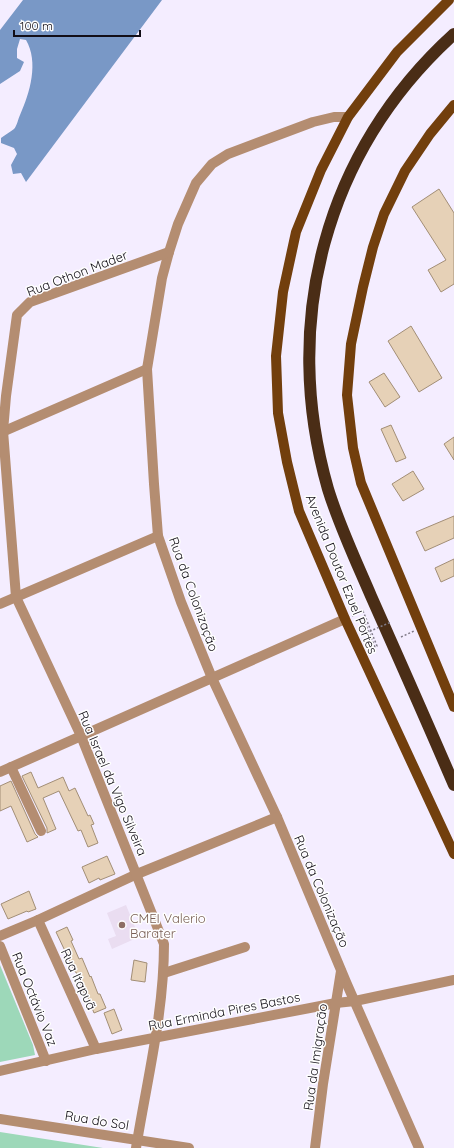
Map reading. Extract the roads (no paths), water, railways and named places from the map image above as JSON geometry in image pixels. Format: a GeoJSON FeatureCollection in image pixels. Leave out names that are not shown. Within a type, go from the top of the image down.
{"type":"FeatureCollection","features":[{"type":"Feature","properties":{"kind":"highway"},"geometry":{"type":"LineString","coordinates":[[454,34],[424,64],[392,101],[361,153],[334,213],[324,244],[312,302],[310,335],[310,393],[320,455],[328,490],[348,541],[454,784]]}},
{"type":"Feature","properties":{"kind":"highway"},"geometry":{"type":"LineString","coordinates":[[427,724],[454,766]]}},
{"type":"Feature","properties":{"kind":"main road","name":"Avenida Doutor Ezuel Portes"},"geometry":{"type":"LineString","coordinates":[[449,0],[397,52],[348,117],[321,170],[296,232],[283,292],[276,356],[278,413],[287,462],[300,511],[345,620],[454,854]]}},
{"type":"Feature","properties":{"kind":"main road"},"geometry":{"type":"LineString","coordinates":[[454,106],[430,134],[405,171],[384,214],[370,260],[351,344],[347,395],[353,448],[361,483],[454,707]]}},
{"type":"Feature","properties":{"kind":"street","name":"Rua da Colonização"},"geometry":{"type":"LineString","coordinates":[[348,117],[334,117],[313,122],[228,154],[212,164],[196,183],[178,224],[162,278],[147,369],[158,536],[181,602],[212,678],[277,817],[341,971],[419,1148]]}},
{"type":"Feature","properties":{"kind":"street","name":"Rua Othon Mader"},"geometry":{"type":"LineString","coordinates":[[2,432],[17,315],[30,302],[169,252]]}},
{"type":"Feature","properties":{"kind":"street"},"geometry":{"type":"LineString","coordinates":[[2,432],[147,369]]}},
{"type":"Feature","properties":{"kind":"street","name":"Rua Israel da Vigo Silveira"},"geometry":{"type":"LineString","coordinates":[[2,432],[16,597],[81,736],[164,944],[164,973],[155,1038],[137,1144]]}},
{"type":"Feature","properties":{"kind":"street"},"geometry":{"type":"LineString","coordinates":[[0,604],[158,536]]}},
{"type":"Feature","properties":{"kind":"street"},"geometry":{"type":"LineString","coordinates":[[0,772],[345,620]]}},
{"type":"Feature","properties":{"kind":"street"},"geometry":{"type":"LineString","coordinates":[[11,767],[41,831]]}},
{"type":"Feature","properties":{"kind":"street"},"geometry":{"type":"LineString","coordinates":[[0,936],[137,874],[277,817]]}},
{"type":"Feature","properties":{"kind":"street","name":"Rua Itapuã"},"geometry":{"type":"LineString","coordinates":[[38,920],[96,1049]]}},
{"type":"Feature","properties":{"kind":"street","name":"Rua Octávio Vaz"},"geometry":{"type":"LineString","coordinates":[[0,946],[46,1061]]}},
{"type":"Feature","properties":{"kind":"street"},"geometry":{"type":"LineString","coordinates":[[164,973],[245,947]]}},
{"type":"Feature","properties":{"kind":"street","name":"Rua da Imigração"},"geometry":{"type":"LineString","coordinates":[[315,1148],[341,971]]}},
{"type":"Feature","properties":{"kind":"street","name":"Rua Erminda Pires Bastos"},"geometry":{"type":"LineString","coordinates":[[0,1070],[96,1049],[336,1003],[354,1001],[454,980]]}},
{"type":"Feature","properties":{"kind":"street","name":"Rua do Sol"},"geometry":{"type":"LineString","coordinates":[[0,1119],[137,1144],[189,1148]]}},
{"type":"Feature","properties":{"kind":"water"},"geometry":{"type":"Polygon","coordinates":[[[23,0],[162,0],[26,182],[21,173],[13,174],[11,165],[17,154],[14,148],[1,143],[1,138],[15,128],[30,87],[32,78],[32,58],[26,40],[20,39],[17,49],[17,58],[24,62],[20,71],[0,84],[0,30],[23,0]]]}},
{"type":"Feature","properties":{"kind":"place","name":"CMEI Valerio Barater"},"geometry":{"type":"Point","coordinates":[122,925]}}]}
